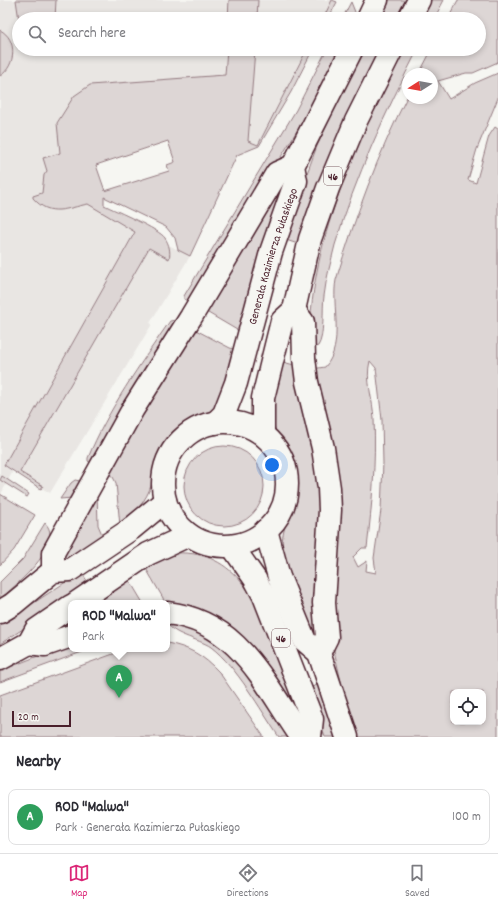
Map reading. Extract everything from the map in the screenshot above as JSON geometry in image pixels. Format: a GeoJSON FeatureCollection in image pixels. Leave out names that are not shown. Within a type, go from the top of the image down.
{"type":"FeatureCollection","features":[{"type":"Feature","properties":{"kind":"main road"},"geometry":{"type":"LineString","coordinates":[[371,12],[377,0]]}},
{"type":"Feature","properties":{"kind":"main road"},"geometry":{"type":"LineString","coordinates":[[412,12],[419,0]]}},
{"type":"Feature","properties":{"kind":"main road"},"geometry":{"type":"LineString","coordinates":[[53,570],[53,553],[133,410],[191,317],[277,173],[293,166],[348,56]]}},
{"type":"Feature","properties":{"kind":"main road","name":"46"},"geometry":{"type":"LineString","coordinates":[[263,434],[263,398],[282,321],[294,310],[310,239],[328,188],[356,121],[388,56]]}},
{"type":"Feature","properties":{"kind":"main road","name":"Generała Kazimierza Pułaskiego"},"geometry":{"type":"LineString","coordinates":[[215,423],[224,414],[236,383],[269,259],[296,181],[293,166]]}},
{"type":"Feature","properties":{"kind":"main road"},"geometry":{"type":"LineString","coordinates":[[294,310],[303,322],[304,358],[307,382],[323,448],[329,488],[330,510],[324,603],[327,637],[319,653]]}},
{"type":"Feature","properties":{"kind":"main road"},"geometry":{"type":"LineString","coordinates":[[226,422],[245,425],[263,434],[270,441],[282,459],[287,480],[286,491],[280,512],[266,530],[250,540],[232,546],[209,544],[189,535],[174,520],[165,501],[162,479],[167,459],[172,450],[187,434],[215,423],[226,422]]}},
{"type":"Feature","properties":{"kind":"main road"},"geometry":{"type":"LineString","coordinates":[[0,612],[13,604],[53,570],[70,570],[131,529],[165,501]]}},
{"type":"Feature","properties":{"kind":"main road","name":"46"},"geometry":{"type":"LineString","coordinates":[[266,530],[279,577],[305,641],[319,653],[347,737]]}},
{"type":"Feature","properties":{"kind":"main road"},"geometry":{"type":"LineString","coordinates":[[80,600],[148,554],[189,535]]}},
{"type":"Feature","properties":{"kind":"main road","name":"46"},"geometry":{"type":"LineString","coordinates":[[232,546],[255,579],[273,616],[312,719],[308,737]]}},
{"type":"Feature","properties":{"kind":"main road"},"geometry":{"type":"LineString","coordinates":[[0,659],[29,643],[36,630],[68,608]]}},
{"type":"Feature","properties":{"kind":"main road"},"geometry":{"type":"LineString","coordinates":[[170,613],[190,616],[212,626],[232,641],[249,660],[298,732],[308,737]]}},
{"type":"Feature","properties":{"kind":"main road"},"geometry":{"type":"LineString","coordinates":[[29,643],[45,645],[68,637]]}},
{"type":"Feature","properties":{"kind":"shaded area"},"geometry":{"type":"Polygon","coordinates":[[[0,0],[332,0],[326,12],[12,12],[12,56],[303,56],[258,145],[237,154],[175,87],[88,94],[88,199],[149,235],[190,256],[150,323],[152,324],[50,493],[13,471],[0,496],[0,0]]]}},
{"type":"Feature","properties":{"kind":"shaded area"},"geometry":{"type":"Polygon","coordinates":[[[16,0],[56,0],[55,12],[18,12],[16,0]]]}},
{"type":"Feature","properties":{"kind":"shaded area"},"geometry":{"type":"Polygon","coordinates":[[[229,0],[258,0],[257,12],[228,12],[229,0]]]}},
{"type":"Feature","properties":{"kind":"shaded area"},"geometry":{"type":"Polygon","coordinates":[[[332,0],[337,2],[332,12],[326,12],[332,0]]]}},
{"type":"Feature","properties":{"kind":"shaded area"},"geometry":{"type":"Polygon","coordinates":[[[389,0],[406,0],[400,12],[383,12],[389,0]]]}},
{"type":"Feature","properties":{"kind":"shaded area"},"geometry":{"type":"Polygon","coordinates":[[[430,0],[444,0],[438,12],[424,12],[430,0]]]}},
{"type":"Feature","properties":{"kind":"shaded area"},"geometry":{"type":"Polygon","coordinates":[[[458,0],[498,0],[498,62],[473,73],[466,73],[438,81],[438,68],[422,68],[428,56],[486,56],[486,12],[452,12],[458,0]]]}},
{"type":"Feature","properties":{"kind":"shaded area"},"geometry":{"type":"Polygon","coordinates":[[[351,2],[355,12],[346,12],[351,2]]]}},
{"type":"Feature","properties":{"kind":"shaded area"},"geometry":{"type":"Polygon","coordinates":[[[0,30],[6,34],[10,40],[12,56],[9,66],[0,76],[0,30]]]}},
{"type":"Feature","properties":{"kind":"shaded area"},"geometry":{"type":"Polygon","coordinates":[[[226,56],[254,56],[248,141],[258,145],[303,56],[309,56],[291,92],[259,146],[237,155],[190,256],[178,250],[175,238],[166,227],[104,197],[104,205],[146,225],[161,234],[169,245],[169,259],[149,248],[20,472],[43,486],[41,489],[4,465],[135,232],[88,204],[66,209],[52,210],[39,204],[33,198],[33,196],[42,193],[44,175],[47,171],[43,158],[60,153],[57,123],[74,96],[90,85],[225,75],[226,56]],[[168,141],[96,165],[105,191],[169,171],[167,165],[175,162],[168,141]]]}},
{"type":"Feature","properties":{"kind":"shaded area"},"geometry":{"type":"Polygon","coordinates":[[[323,56],[336,56],[309,111],[191,304],[184,299],[184,296],[296,110],[323,56]]]}},
{"type":"Feature","properties":{"kind":"shaded area"},"geometry":{"type":"Polygon","coordinates":[[[360,56],[378,56],[298,244],[283,239],[317,146],[360,56]]]}},
{"type":"Feature","properties":{"kind":"shaded area"},"geometry":{"type":"Polygon","coordinates":[[[401,56],[414,56],[408,68],[402,68],[402,81],[372,145],[343,219],[327,276],[324,296],[322,336],[318,346],[310,349],[311,310],[317,271],[326,233],[353,156],[369,119],[401,56]]]}},
{"type":"Feature","properties":{"kind":"shaded area"},"geometry":{"type":"Polygon","coordinates":[[[498,73],[498,98],[477,149],[468,180],[476,183],[489,136],[495,127],[498,129],[498,737],[359,737],[342,686],[331,637],[312,369],[325,367],[331,358],[336,336],[336,280],[359,209],[404,104],[438,104],[438,81],[449,99],[475,83],[498,73]],[[370,361],[368,375],[374,419],[372,500],[367,548],[362,548],[353,557],[358,567],[367,561],[366,571],[376,573],[374,558],[381,510],[383,463],[382,420],[376,368],[370,361]]]}},
{"type":"Feature","properties":{"kind":"shaded area"},"geometry":{"type":"Polygon","coordinates":[[[287,175],[242,331],[237,330],[203,310],[287,175]]]}},
{"type":"Feature","properties":{"kind":"shaded area"},"geometry":{"type":"Polygon","coordinates":[[[176,320],[94,465],[88,461],[88,458],[115,405],[136,370],[170,321],[176,320]]]}},
{"type":"Feature","properties":{"kind":"shaded area"},"geometry":{"type":"Polygon","coordinates":[[[192,328],[230,348],[238,350],[225,389],[216,407],[171,439],[159,460],[147,496],[135,512],[120,526],[116,483],[113,477],[106,472],[192,328]]]}},
{"type":"Feature","properties":{"kind":"shaded area"},"geometry":{"type":"Polygon","coordinates":[[[279,361],[298,366],[322,478],[318,635],[313,638],[294,590],[283,552],[282,543],[284,528],[293,499],[295,484],[292,468],[275,429],[272,414],[272,399],[279,361]]]}},
{"type":"Feature","properties":{"kind":"shaded area"},"geometry":{"type":"Polygon","coordinates":[[[216,446],[232,446],[253,457],[264,478],[264,494],[253,515],[232,526],[216,526],[202,520],[195,515],[190,508],[184,494],[184,478],[190,464],[195,457],[202,452],[216,446]]]}},
{"type":"Feature","properties":{"kind":"shaded area"},"geometry":{"type":"Polygon","coordinates":[[[2,476],[29,494],[27,497],[0,480],[2,476]]]}},
{"type":"Feature","properties":{"kind":"shaded area"},"geometry":{"type":"Polygon","coordinates":[[[75,480],[80,481],[73,498],[60,499],[71,483],[75,480]]]}},
{"type":"Feature","properties":{"kind":"shaded area"},"geometry":{"type":"Polygon","coordinates":[[[97,491],[98,525],[104,539],[67,564],[60,563],[97,491]]]}},
{"type":"Feature","properties":{"kind":"shaded area"},"geometry":{"type":"Polygon","coordinates":[[[0,494],[35,515],[14,550],[0,565],[0,494]]]}},
{"type":"Feature","properties":{"kind":"shaded area"},"geometry":{"type":"Polygon","coordinates":[[[45,523],[49,528],[50,534],[49,542],[45,551],[31,570],[0,599],[0,582],[23,559],[45,523]]]}},
{"type":"Feature","properties":{"kind":"shaded area"},"geometry":{"type":"Polygon","coordinates":[[[176,553],[197,554],[215,560],[230,570],[242,583],[262,615],[307,724],[254,656],[170,607],[170,600],[163,600],[144,565],[176,553]]]}},
{"type":"Feature","properties":{"kind":"shaded area"},"geometry":{"type":"Polygon","coordinates":[[[81,572],[90,585],[0,644],[0,625],[81,572]]]}},
{"type":"Feature","properties":{"kind":"shaded area"},"geometry":{"type":"Polygon","coordinates":[[[127,576],[141,600],[91,600],[127,576]]]}},
{"type":"Feature","properties":{"kind":"shaded area"},"geometry":{"type":"Polygon","coordinates":[[[170,621],[226,644],[293,737],[279,737],[248,689],[221,655],[206,644],[178,633],[170,627],[170,621]]]}},
{"type":"Feature","properties":{"kind":"shaded area"},"geometry":{"type":"Polygon","coordinates":[[[68,644],[68,652],[82,652],[0,682],[0,671],[68,644]]]}},
{"type":"Feature","properties":{"kind":"shaded area"},"geometry":{"type":"Polygon","coordinates":[[[170,644],[196,653],[213,666],[219,672],[264,737],[0,737],[0,695],[119,652],[170,652],[170,644]]]}},
{"type":"Feature","properties":{"kind":"shaded area"},"geometry":{"type":"Polygon","coordinates":[[[318,685],[337,737],[325,737],[308,688],[318,685]]]}},
{"type":"Feature","properties":{"kind":"place","name":"ROD \"Malwa\""},"geometry":{"type":"Point","coordinates":[119,698]}}]}
